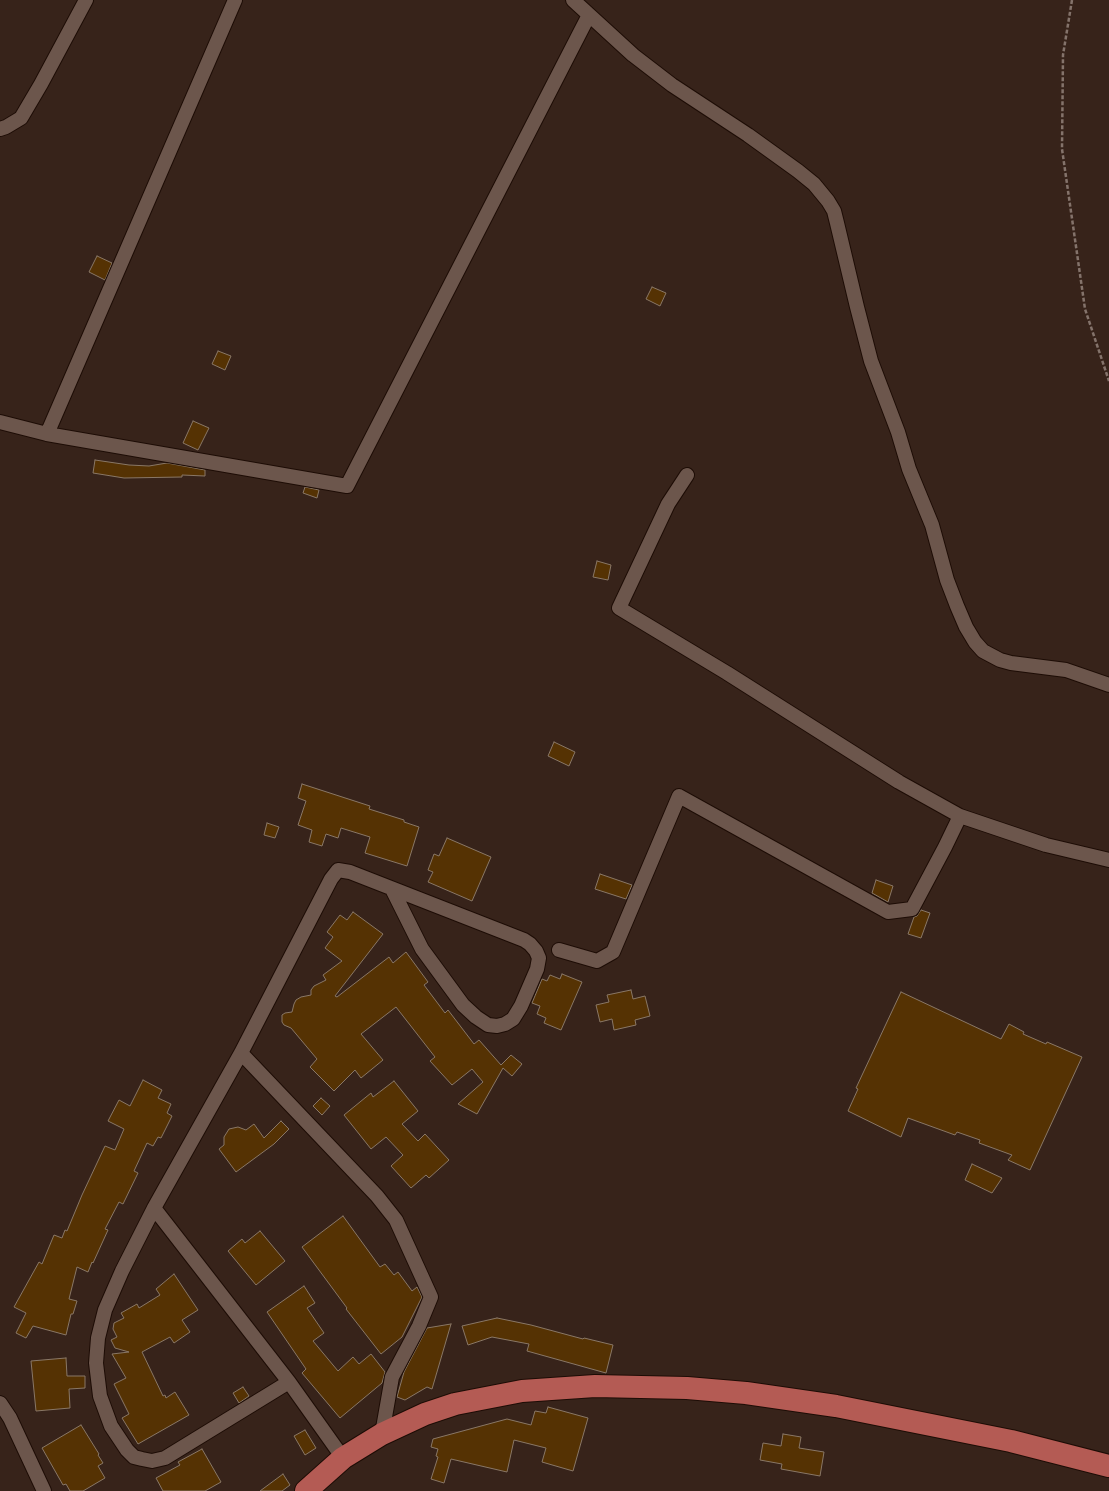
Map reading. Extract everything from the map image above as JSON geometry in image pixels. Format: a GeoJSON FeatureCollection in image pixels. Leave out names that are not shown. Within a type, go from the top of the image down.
{"type":"FeatureCollection","features":[{"type":"Feature","properties":{"kind":"main road"},"geometry":{"type":"LineString","coordinates":[[306,1491],[343,1458],[382,1434],[425,1414],[455,1404],[522,1391],[595,1386],[687,1388],[746,1393],[836,1406],[1011,1441],[1109,1466]]}},
{"type":"Feature","properties":{"kind":"street"},"geometry":{"type":"LineString","coordinates":[[0,129],[6,128],[21,118],[86,0]]}},
{"type":"Feature","properties":{"kind":"street"},"geometry":{"type":"LineString","coordinates":[[47,434],[235,0]]}},
{"type":"Feature","properties":{"kind":"street"},"geometry":{"type":"LineString","coordinates":[[573,0],[633,55],[672,85],[748,135],[798,171],[814,184],[828,201],[834,211],[871,361],[898,432],[909,470],[932,525],[947,580],[954,599],[966,627],[975,642],[983,651],[1000,660],[1011,663],[1066,670],[1109,685]]}},
{"type":"Feature","properties":{"kind":"street"},"geometry":{"type":"LineString","coordinates":[[0,422],[47,434],[347,486],[589,15]]}},
{"type":"Feature","properties":{"kind":"street"},"geometry":{"type":"LineString","coordinates":[[687,475],[668,504],[619,608],[727,672],[899,782],[960,816],[1046,845],[1109,860]]}},
{"type":"Feature","properties":{"kind":"street"},"geometry":{"type":"LineString","coordinates":[[559,950],[597,961],[613,952],[679,796],[888,912],[912,909],[960,816]]}},
{"type":"Feature","properties":{"kind":"street"},"geometry":{"type":"LineString","coordinates":[[289,1382],[165,1458],[152,1461],[142,1459],[134,1457],[127,1450],[111,1426],[100,1396],[96,1363],[98,1338],[106,1310],[122,1271],[154,1208],[241,1053],[331,879],[338,870],[346,871],[524,940],[536,950],[539,958],[537,969],[524,1000],[513,1019],[505,1024],[497,1026],[488,1025],[476,1017],[463,1005],[422,949],[392,889]]}},
{"type":"Feature","properties":{"kind":"street"},"geometry":{"type":"LineString","coordinates":[[241,1053],[378,1196],[396,1220],[431,1297],[419,1326],[392,1377],[382,1434]]}},
{"type":"Feature","properties":{"kind":"street"},"geometry":{"type":"LineString","coordinates":[[154,1208],[289,1382],[343,1458]]}},
{"type":"Feature","properties":{"kind":"street"},"geometry":{"type":"LineString","coordinates":[[0,1403],[10,1418],[44,1491]]}},
{"type":"Feature","properties":{"kind":"path"},"geometry":{"type":"LineString","coordinates":[[1072,0],[1063,55],[1062,149],[1085,309],[1109,381]]}},
{"type":"Feature","properties":{"kind":"building"},"geometry":{"type":"Polygon","coordinates":[[[97,256],[112,263],[105,280],[89,272],[97,256]]]}},
{"type":"Feature","properties":{"kind":"building"},"geometry":{"type":"Polygon","coordinates":[[[652,287],[666,293],[660,306],[646,299],[652,287]]]}},
{"type":"Feature","properties":{"kind":"building"},"geometry":{"type":"Polygon","coordinates":[[[218,351],[231,356],[225,370],[212,364],[218,351]]]}},
{"type":"Feature","properties":{"kind":"building"},"geometry":{"type":"Polygon","coordinates":[[[193,421],[209,428],[198,450],[183,443],[193,421]]]}},
{"type":"Feature","properties":{"kind":"building"},"geometry":{"type":"Polygon","coordinates":[[[95,460],[129,465],[149,466],[167,463],[205,470],[205,476],[182,475],[182,477],[124,478],[93,473],[95,460]]]}},
{"type":"Feature","properties":{"kind":"building"},"geometry":{"type":"Polygon","coordinates":[[[305,487],[319,490],[317,498],[303,493],[305,487]]]}},
{"type":"Feature","properties":{"kind":"building"},"geometry":{"type":"Polygon","coordinates":[[[597,561],[611,565],[608,580],[593,577],[597,561]]]}},
{"type":"Feature","properties":{"kind":"building"},"geometry":{"type":"Polygon","coordinates":[[[554,742],[575,752],[569,766],[548,756],[554,742]]]}},
{"type":"Feature","properties":{"kind":"building"},"geometry":{"type":"Polygon","coordinates":[[[302,784],[370,806],[369,809],[404,820],[404,822],[419,827],[407,866],[365,853],[370,837],[341,828],[338,838],[326,834],[322,846],[309,842],[312,830],[298,825],[306,801],[298,798],[302,784]]]}},
{"type":"Feature","properties":{"kind":"building"},"geometry":{"type":"Polygon","coordinates":[[[267,823],[279,827],[275,838],[264,835],[267,823]]]}},
{"type":"Feature","properties":{"kind":"building"},"geometry":{"type":"Polygon","coordinates":[[[447,838],[491,857],[472,901],[428,882],[433,872],[428,870],[434,854],[439,856],[447,838]]]}},
{"type":"Feature","properties":{"kind":"building"},"geometry":{"type":"Polygon","coordinates":[[[600,874],[632,885],[626,899],[595,889],[600,874]]]}},
{"type":"Feature","properties":{"kind":"building"},"geometry":{"type":"Polygon","coordinates":[[[876,880],[893,886],[888,902],[872,893],[876,880]]]}},
{"type":"Feature","properties":{"kind":"building"},"geometry":{"type":"Polygon","coordinates":[[[921,910],[930,913],[921,938],[908,934],[914,917],[917,916],[921,910]]]}},
{"type":"Feature","properties":{"kind":"building"},"geometry":{"type":"Polygon","coordinates":[[[353,912],[383,934],[335,996],[337,997],[389,957],[393,963],[406,952],[428,982],[424,985],[445,1013],[448,1010],[474,1044],[479,1040],[501,1065],[511,1055],[522,1064],[512,1076],[503,1068],[477,1114],[458,1104],[483,1082],[472,1069],[452,1085],[430,1061],[435,1057],[396,1007],[361,1034],[383,1060],[361,1078],[355,1070],[334,1091],[310,1067],[317,1059],[291,1028],[284,1025],[282,1022],[282,1015],[292,1012],[296,1000],[301,997],[311,995],[311,990],[314,986],[326,980],[323,975],[342,961],[325,948],[333,937],[327,932],[340,915],[347,920],[353,912]]]}},
{"type":"Feature","properties":{"kind":"building"},"geometry":{"type":"Polygon","coordinates":[[[562,974],[582,982],[561,1030],[544,1023],[546,1018],[537,1014],[540,1006],[532,1003],[542,979],[547,981],[550,975],[560,979],[562,974]]]}},
{"type":"Feature","properties":{"kind":"building"},"geometry":{"type":"Polygon","coordinates":[[[631,990],[633,999],[645,996],[650,1016],[635,1020],[636,1025],[614,1030],[612,1019],[600,1022],[596,1005],[609,1002],[607,995],[631,990]]]}},
{"type":"Feature","properties":{"kind":"building"},"geometry":{"type":"Polygon","coordinates":[[[901,992],[1001,1039],[1009,1024],[1024,1032],[1023,1034],[1046,1044],[1047,1042],[1082,1057],[1030,1170],[1008,1160],[1012,1155],[979,1143],[980,1140],[957,1132],[955,1135],[908,1118],[901,1137],[848,1111],[858,1089],[856,1088],[901,992]]]}},
{"type":"Feature","properties":{"kind":"building"},"geometry":{"type":"Polygon","coordinates":[[[143,1080],[162,1090],[158,1098],[171,1104],[167,1113],[172,1116],[161,1138],[158,1137],[153,1146],[147,1143],[134,1171],[138,1173],[123,1204],[119,1202],[105,1229],[108,1230],[88,1272],[77,1267],[69,1299],[77,1301],[73,1314],[71,1314],[66,1335],[33,1326],[26,1338],[16,1333],[26,1313],[14,1307],[39,1262],[42,1264],[54,1235],[62,1238],[65,1230],[67,1231],[105,1146],[115,1150],[124,1129],[108,1121],[119,1100],[130,1106],[143,1080]]]}},
{"type":"Feature","properties":{"kind":"building"},"geometry":{"type":"Polygon","coordinates":[[[394,1081],[418,1111],[402,1124],[418,1141],[425,1134],[449,1160],[429,1178],[426,1175],[411,1188],[391,1166],[403,1155],[386,1137],[371,1149],[344,1115],[371,1093],[373,1097],[394,1081]]]}},
{"type":"Feature","properties":{"kind":"building"},"geometry":{"type":"Polygon","coordinates":[[[321,1098],[330,1106],[322,1115],[313,1106],[321,1098]]]}},
{"type":"Feature","properties":{"kind":"building"},"geometry":{"type":"Polygon","coordinates":[[[281,1121],[289,1129],[274,1144],[236,1172],[219,1149],[224,1145],[224,1137],[229,1129],[238,1127],[246,1130],[254,1124],[264,1138],[281,1121]]]}},
{"type":"Feature","properties":{"kind":"building"},"geometry":{"type":"Polygon","coordinates":[[[972,1164],[1002,1178],[992,1193],[965,1180],[972,1164]]]}},
{"type":"Feature","properties":{"kind":"building"},"geometry":{"type":"Polygon","coordinates":[[[343,1216],[380,1267],[385,1264],[394,1275],[398,1272],[412,1291],[417,1287],[422,1297],[402,1337],[381,1354],[346,1309],[347,1308],[302,1247],[343,1216]]]}},
{"type":"Feature","properties":{"kind":"building"},"geometry":{"type":"Polygon","coordinates":[[[260,1231],[285,1261],[256,1285],[228,1251],[242,1239],[245,1243],[260,1231]]]}},
{"type":"Feature","properties":{"kind":"building"},"geometry":{"type":"Polygon","coordinates":[[[174,1274],[198,1310],[182,1320],[190,1332],[174,1343],[170,1337],[142,1352],[163,1396],[165,1395],[166,1398],[175,1392],[189,1415],[138,1444],[122,1418],[129,1414],[114,1384],[126,1378],[112,1354],[129,1352],[115,1348],[111,1340],[117,1337],[113,1329],[114,1323],[124,1318],[121,1313],[137,1304],[139,1308],[160,1295],[156,1289],[174,1274]]]}},
{"type":"Feature","properties":{"kind":"building"},"geometry":{"type":"Polygon","coordinates":[[[304,1286],[315,1303],[307,1308],[324,1333],[313,1341],[338,1371],[353,1357],[359,1364],[371,1354],[385,1372],[382,1383],[340,1418],[302,1373],[306,1369],[267,1312],[304,1286]]]}},
{"type":"Feature","properties":{"kind":"building"},"geometry":{"type":"Polygon","coordinates":[[[497,1318],[613,1345],[606,1373],[527,1351],[529,1344],[492,1337],[468,1345],[462,1326],[497,1318]]]}},
{"type":"Feature","properties":{"kind":"building"},"geometry":{"type":"Polygon","coordinates":[[[451,1324],[432,1389],[427,1387],[405,1400],[397,1397],[404,1372],[427,1328],[451,1324]]]}},
{"type":"Feature","properties":{"kind":"building"},"geometry":{"type":"Polygon","coordinates":[[[66,1358],[67,1376],[85,1376],[85,1388],[69,1389],[70,1408],[36,1411],[31,1361],[66,1358]]]}},
{"type":"Feature","properties":{"kind":"building"},"geometry":{"type":"Polygon","coordinates":[[[243,1387],[249,1396],[239,1403],[233,1393],[243,1387]]]}},
{"type":"Feature","properties":{"kind":"building"},"geometry":{"type":"Polygon","coordinates":[[[548,1407],[588,1418],[573,1471],[542,1462],[546,1448],[514,1440],[507,1472],[451,1459],[444,1483],[431,1479],[438,1457],[436,1456],[438,1449],[431,1447],[433,1439],[507,1419],[531,1425],[535,1411],[546,1413],[548,1407]]]}},
{"type":"Feature","properties":{"kind":"building"},"geometry":{"type":"Polygon","coordinates":[[[81,1425],[99,1454],[98,1455],[103,1463],[98,1466],[105,1478],[83,1491],[70,1491],[66,1484],[63,1485],[42,1448],[81,1425]]]}},
{"type":"Feature","properties":{"kind":"building"},"geometry":{"type":"Polygon","coordinates":[[[305,1430],[316,1448],[305,1455],[294,1436],[305,1430]]]}},
{"type":"Feature","properties":{"kind":"building"},"geometry":{"type":"Polygon","coordinates":[[[783,1434],[801,1437],[799,1448],[824,1452],[820,1476],[781,1469],[782,1464],[760,1460],[763,1443],[781,1446],[783,1434]]]}},
{"type":"Feature","properties":{"kind":"building"},"geometry":{"type":"Polygon","coordinates":[[[202,1449],[221,1482],[205,1491],[163,1491],[156,1478],[180,1465],[178,1462],[202,1449]]]}},
{"type":"Feature","properties":{"kind":"building"},"geometry":{"type":"Polygon","coordinates":[[[283,1474],[290,1485],[282,1491],[260,1491],[283,1474]]]}}]}
